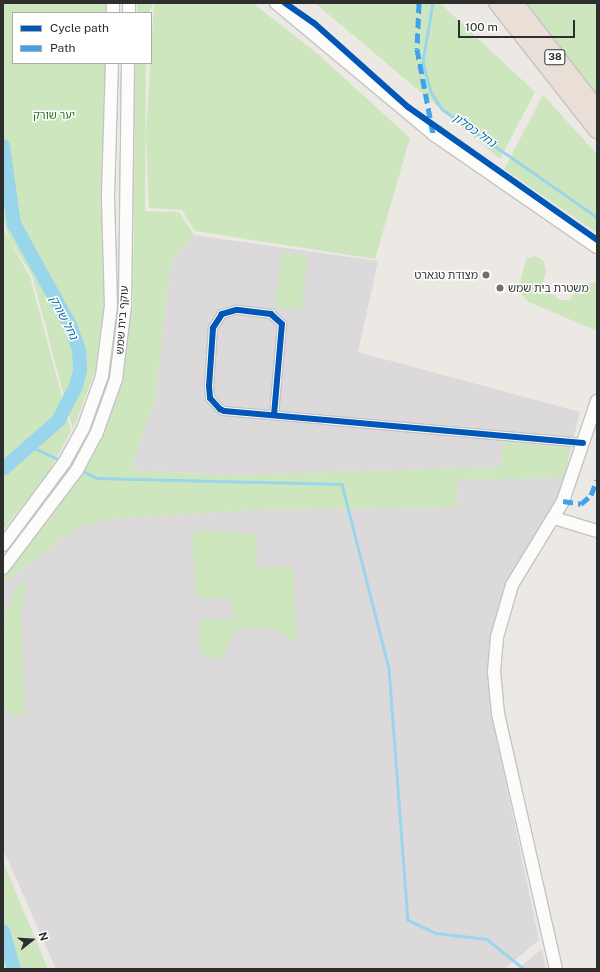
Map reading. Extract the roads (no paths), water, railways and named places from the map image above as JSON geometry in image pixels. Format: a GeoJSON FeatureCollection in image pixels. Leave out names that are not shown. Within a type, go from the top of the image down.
{"type":"FeatureCollection","features":[{"type":"Feature","properties":{"kind":"highway","name":"38"},"geometry":{"type":"LineString","coordinates":[[498,3],[597,130]]}},
{"type":"Feature","properties":{"kind":"highway","name":"38"},"geometry":{"type":"LineString","coordinates":[[515,3],[597,109]]}},
{"type":"Feature","properties":{"kind":"main road"},"geometry":{"type":"LineString","coordinates":[[276,3],[434,134],[597,247]]}},
{"type":"Feature","properties":{"kind":"main road","name":"עוקף בית שמש"},"geometry":{"type":"LineString","coordinates":[[3,545],[64,463],[83,429],[102,376],[111,306],[108,196],[112,64]]}},
{"type":"Feature","properties":{"kind":"main road","name":"עוקף בית שמש"},"geometry":{"type":"LineString","coordinates":[[3,568],[77,470],[96,435],[116,379],[125,306],[128,64]]}},
{"type":"Feature","properties":{"kind":"main road"},"geometry":{"type":"LineString","coordinates":[[556,969],[498,714],[494,672],[497,637],[512,585],[554,518],[583,443],[597,401]]}},
{"type":"Feature","properties":{"kind":"main road"},"geometry":{"type":"LineString","coordinates":[[554,518],[597,531]]}},
{"type":"Feature","properties":{"kind":"street"},"geometry":{"type":"LineString","coordinates":[[274,415],[282,324],[271,314],[236,310],[222,314],[213,328],[209,386],[212,402],[224,411],[583,443]]}},
{"type":"Feature","properties":{"kind":"waterway","name":"נחל כסלון"},"geometry":{"type":"LineString","coordinates":[[433,3],[423,62],[431,92],[442,109],[597,217]]}},
{"type":"Feature","properties":{"kind":"waterway","name":"נחל שורק"},"geometry":{"type":"LineString","coordinates":[[3,146],[14,224],[70,325],[79,350],[80,371],[76,386],[59,420],[3,469]]}},
{"type":"Feature","properties":{"kind":"waterway"},"geometry":{"type":"LineString","coordinates":[[30,446],[58,459]]}},
{"type":"Feature","properties":{"kind":"waterway"},"geometry":{"type":"LineString","coordinates":[[81,470],[97,478],[342,484],[389,669],[408,920],[436,933],[487,939],[524,969]]}},
{"type":"Feature","properties":{"kind":"waterway","name":"נחל שורק"},"geometry":{"type":"LineString","coordinates":[[3,931],[14,969]]}},
{"type":"Feature","properties":{"kind":"place","name":"מצודת טגארט"},"geometry":{"type":"Point","coordinates":[486,275]}},
{"type":"Feature","properties":{"kind":"place","name":"משטרת בית שמש"},"geometry":{"type":"Point","coordinates":[500,288]}},
{"type":"Feature","properties":{"kind":"park label","name":"יער שורק"},"geometry":{"type":"Point","coordinates":[54,115]}}]}
